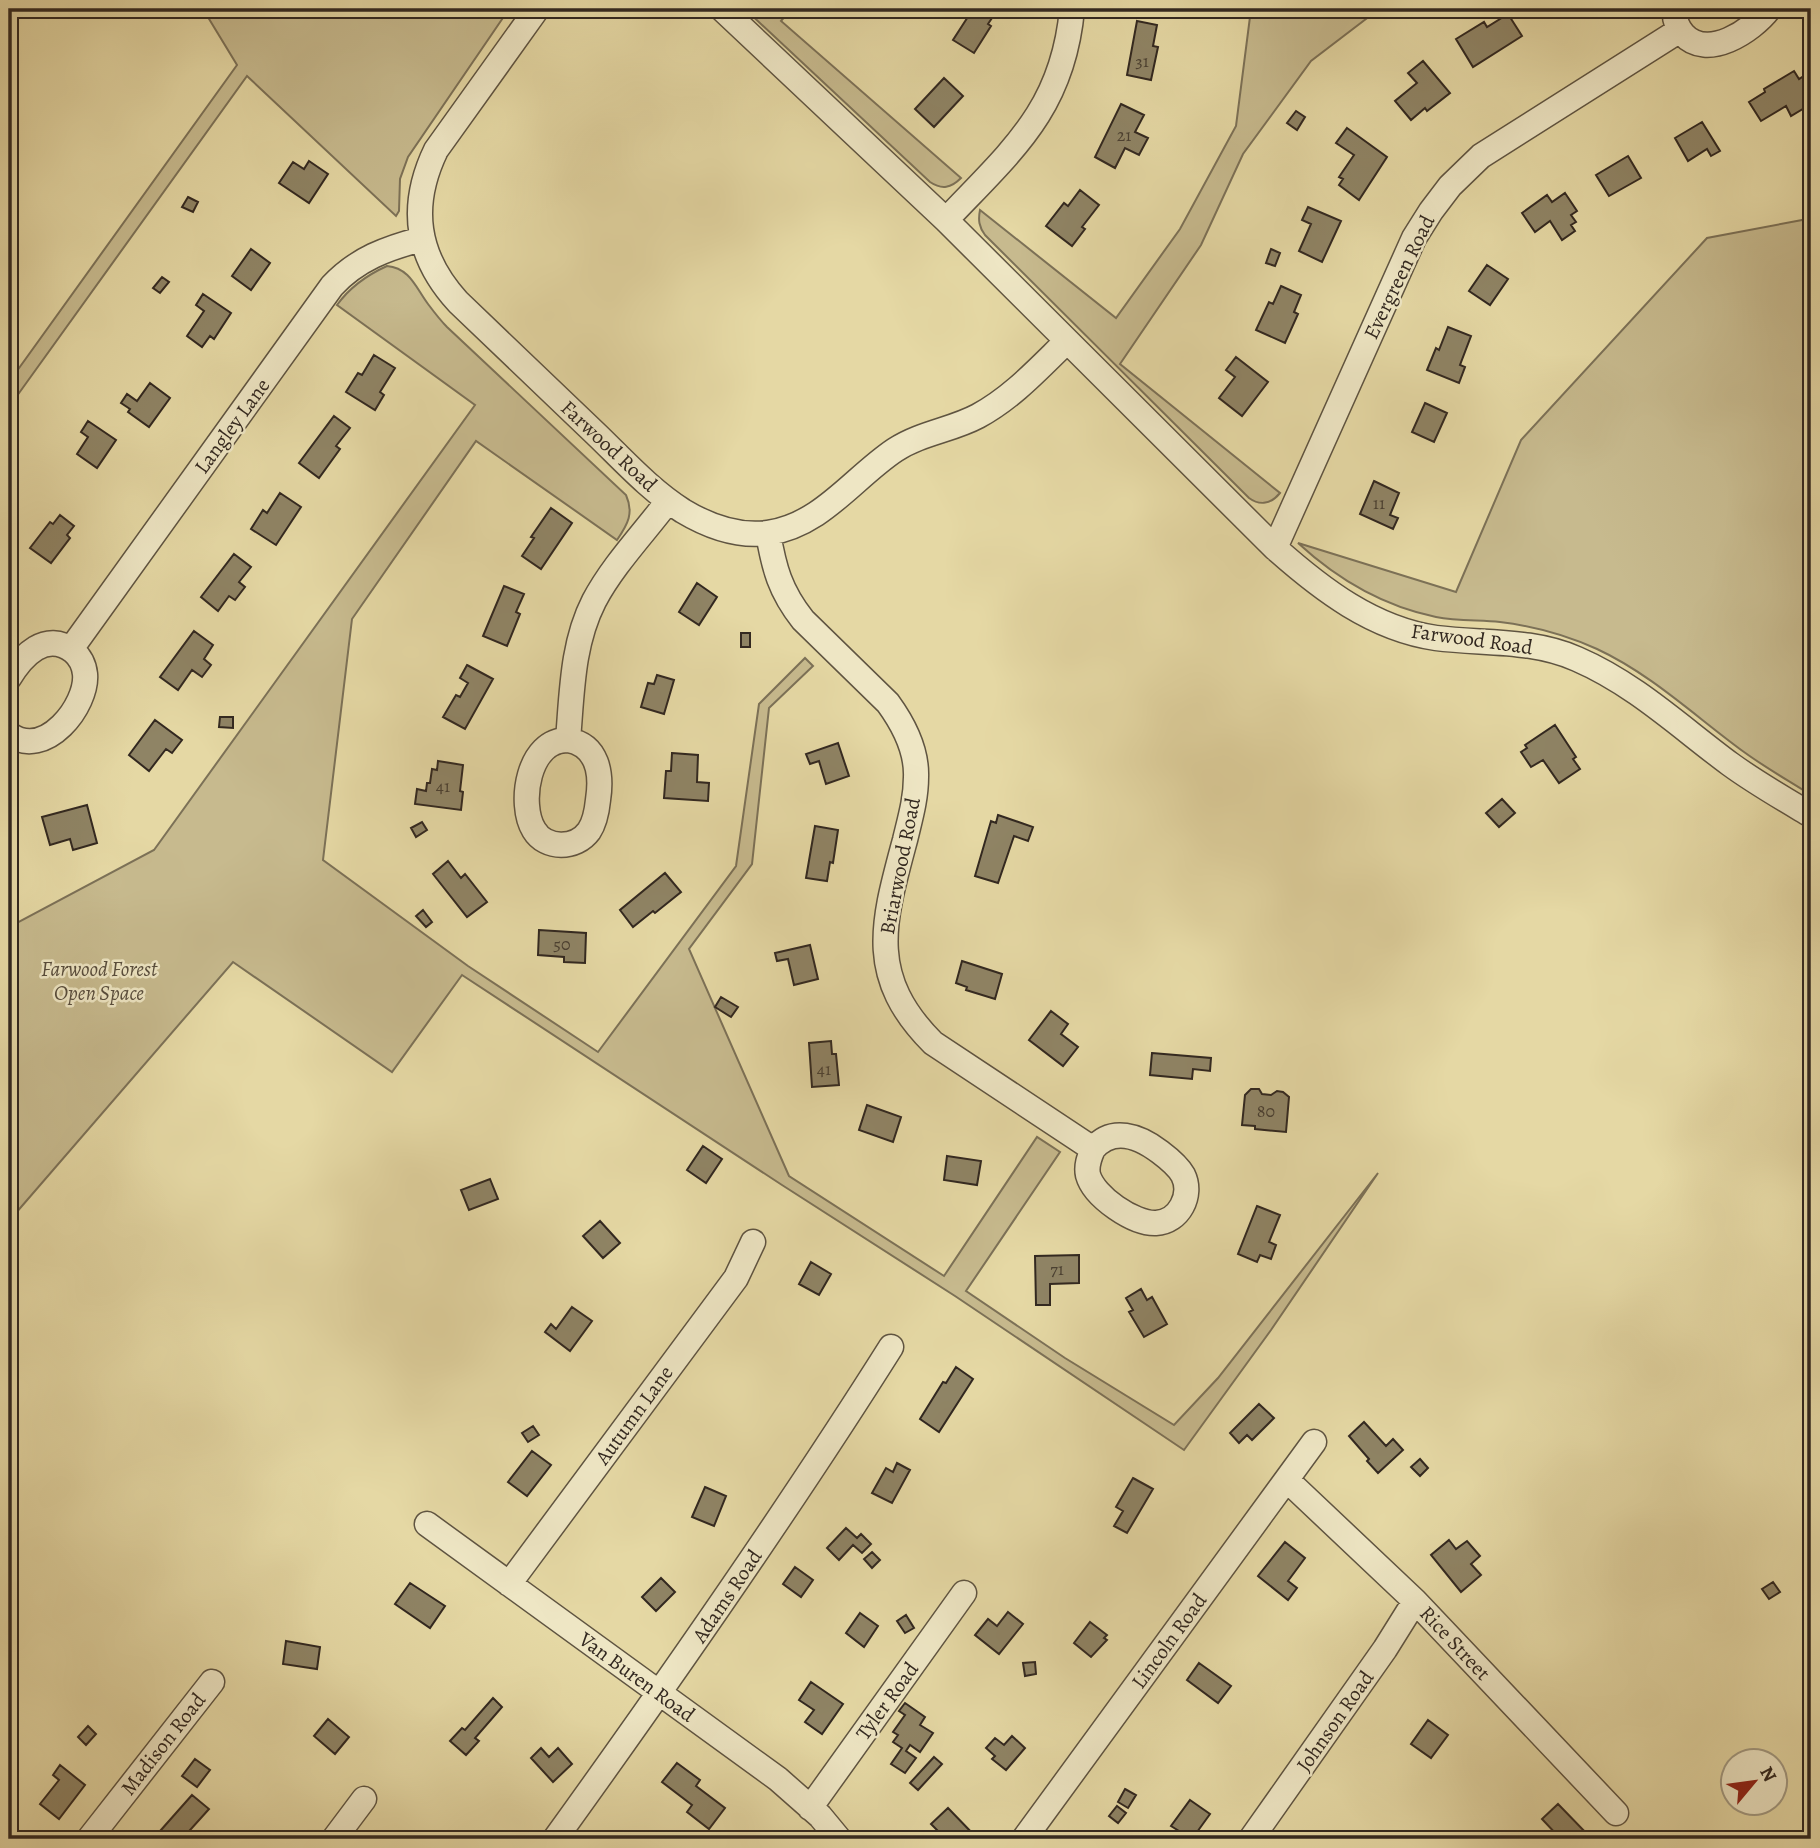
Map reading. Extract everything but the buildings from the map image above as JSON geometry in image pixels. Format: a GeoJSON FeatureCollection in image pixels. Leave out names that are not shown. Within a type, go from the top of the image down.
{"type":"FeatureCollection","features":[{"type":"Feature","properties":{"kind":"street","name":"Farwood Road"},"geometry":{"type":"LineString","coordinates":[[537,9],[436,150],[428,166],[420,202],[422,239],[435,273],[458,302],[668,501],[717,528],[735,532],[768,533],[795,525],[824,509],[897,449],[993,407],[1024,383],[1067,341]]}},
{"type":"Feature","properties":{"kind":"street","name":"Farwood Road"},"geometry":{"type":"LineString","coordinates":[[722,9],[946,220],[1275,548],[1320,586],[1384,624],[1437,638],[1528,645],[1573,657],[1594,666],[1634,690],[1732,766],[1811,816]]}},
{"type":"Feature","properties":{"kind":"street"},"geometry":{"type":"LineString","coordinates":[[946,220],[1013,150],[1044,106],[1062,66],[1072,9]]}},
{"type":"Feature","properties":{"kind":"street","name":"Evergreen Road"},"geometry":{"type":"LineString","coordinates":[[1275,548],[1414,238],[1450,186],[1481,156],[1677,19],[1694,43],[1715,44],[1743,31],[1769,9]]}},
{"type":"Feature","properties":{"kind":"street","name":"Langley Lane"},"geometry":{"type":"LineString","coordinates":[[71,649],[332,286],[344,274],[374,254],[422,239]]}},
{"type":"Feature","properties":{"kind":"street"},"geometry":{"type":"LineString","coordinates":[[568,740],[576,655],[586,619],[603,586],[668,501]]}},
{"type":"Feature","properties":{"kind":"street","name":"Briarwood Road"},"geometry":{"type":"LineString","coordinates":[[768,533],[778,578],[792,607],[888,703],[899,718],[910,743],[916,775],[914,806],[889,901],[885,934],[888,968],[904,1009],[933,1043],[1093,1149]]}},
{"type":"Feature","properties":{"kind":"street"},"geometry":{"type":"LineString","coordinates":[[9,678],[27,654],[39,646],[52,643],[71,649],[83,664],[86,678],[71,713],[44,740],[24,742],[9,734]]}},
{"type":"Feature","properties":{"kind":"street","name":"Autumn Lane"},"geometry":{"type":"LineString","coordinates":[[509,1584],[736,1278],[753,1242]]}},
{"type":"Feature","properties":{"kind":"street","name":"Adams Road"},"geometry":{"type":"LineString","coordinates":[[555,1839],[660,1694],[891,1347]]}},
{"type":"Feature","properties":{"kind":"street","name":"Lincoln Road"},"geometry":{"type":"LineString","coordinates":[[1024,1839],[1314,1442]]}},
{"type":"Feature","properties":{"kind":"street","name":"Rice Street"},"geometry":{"type":"LineString","coordinates":[[1287,1480],[1415,1601],[1616,1813]]}},
{"type":"Feature","properties":{"kind":"street","name":"Van Buren Road"},"geometry":{"type":"LineString","coordinates":[[427,1524],[778,1779],[839,1839]]}},
{"type":"Feature","properties":{"kind":"street","name":"Tyler Road"},"geometry":{"type":"LineString","coordinates":[[810,1808],[964,1593]]}},
{"type":"Feature","properties":{"kind":"street","name":"Johnson Road"},"geometry":{"type":"LineString","coordinates":[[1251,1839],[1385,1649],[1415,1601]]}},
{"type":"Feature","properties":{"kind":"street","name":"Madison Road"},"geometry":{"type":"LineString","coordinates":[[89,1839],[212,1682]]}},
{"type":"Feature","properties":{"kind":"street"},"geometry":{"type":"LineString","coordinates":[[334,1839],[363,1799]]}},
{"type":"Feature","properties":{"kind":"green space"},"geometry":{"type":"Polygon","coordinates":[[[203,9],[509,9],[408,157],[400,179],[399,211],[396,216],[247,76],[9,407],[9,382],[237,65],[203,9]]]}},
{"type":"Feature","properties":{"kind":"green space"},"geometry":{"type":"Polygon","coordinates":[[[745,9],[791,9],[781,21],[961,178],[946,187],[930,182],[745,9]]]}},
{"type":"Feature","properties":{"kind":"green space"},"geometry":{"type":"Polygon","coordinates":[[[1251,9],[1379,9],[1311,61],[1243,154],[1201,245],[1120,364],[1280,493],[1265,503],[1249,498],[985,235],[979,220],[980,210],[1116,318],[1180,229],[1236,126],[1251,9]]]}},
{"type":"Feature","properties":{"kind":"green space"},"geometry":{"type":"Polygon","coordinates":[[[1811,214],[1811,795],[1744,752],[1655,683],[1597,649],[1561,635],[1525,626],[1444,618],[1398,606],[1345,579],[1298,543],[1456,592],[1521,440],[1707,238],[1802,220],[1811,214]]]}},
{"type":"Feature","properties":{"kind":"green space","name":"Farwood Forest Open Space"},"geometry":{"type":"Polygon","coordinates":[[[387,266],[407,275],[447,327],[626,495],[630,513],[617,540],[476,441],[352,619],[323,860],[468,966],[598,1052],[736,866],[759,704],[805,658],[813,666],[769,708],[752,864],[689,949],[789,1176],[944,1276],[1037,1137],[1060,1152],[966,1291],[1065,1358],[1174,1425],[1218,1378],[1378,1173],[1271,1330],[1184,1450],[955,1296],[462,975],[392,1072],[233,962],[9,1221],[9,927],[154,850],[475,405],[337,305],[359,282],[387,266]]]}}]}
